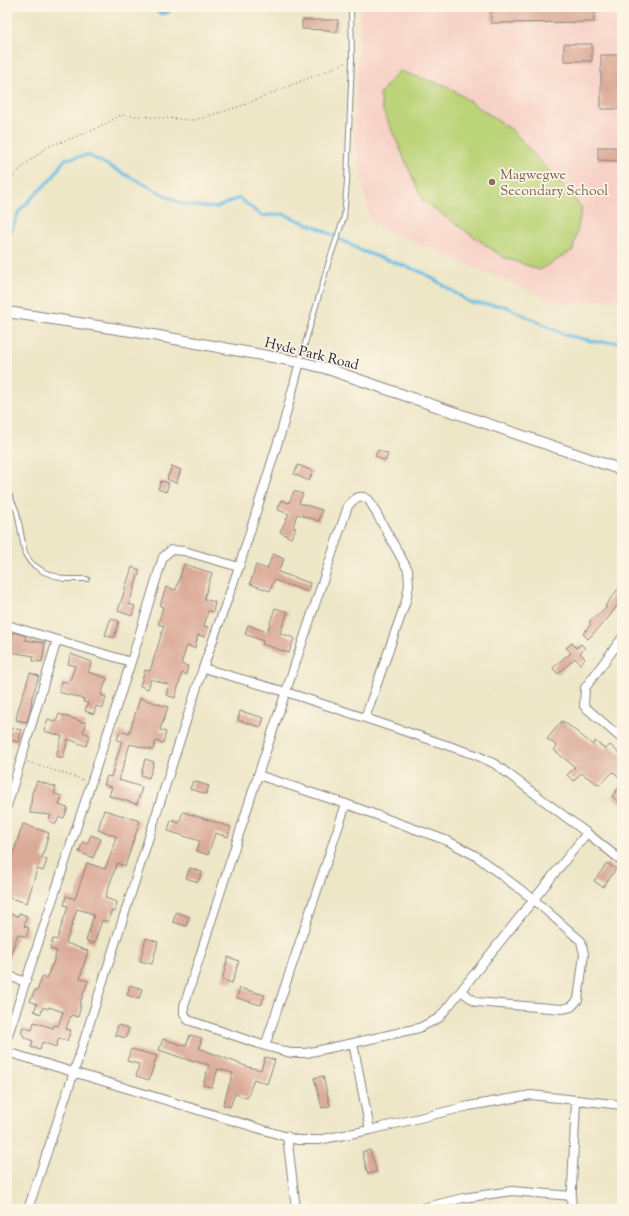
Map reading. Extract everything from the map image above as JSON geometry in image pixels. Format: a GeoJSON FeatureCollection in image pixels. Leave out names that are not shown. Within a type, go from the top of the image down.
{"type":"FeatureCollection","features":[{"type":"Feature","properties":{"kind":"street","name":"Hyde Park Road"},"geometry":{"type":"LineString","coordinates":[[7,312],[138,332],[300,362],[333,370],[622,470]]}},
{"type":"Feature","properties":{"kind":"street"},"geometry":{"type":"LineString","coordinates":[[28,1209],[74,1072],[203,668],[239,567],[282,429],[300,362]]}},
{"type":"Feature","properties":{"kind":"street"},"geometry":{"type":"LineString","coordinates":[[365,718],[406,601],[409,585],[408,570],[369,500],[360,496],[354,499],[348,506],[258,775],[184,1006],[184,1013],[188,1020],[265,1046],[291,1053],[306,1053],[353,1044],[419,1028],[430,1023],[439,1018],[587,833]]}},
{"type":"Feature","properties":{"kind":"street"},"geometry":{"type":"LineString","coordinates":[[7,1038],[131,662],[163,557],[171,550],[184,551],[239,567]]}},
{"type":"Feature","properties":{"kind":"street"},"geometry":{"type":"LineString","coordinates":[[7,625],[131,662]]}},
{"type":"Feature","properties":{"kind":"street"},"geometry":{"type":"LineString","coordinates":[[622,638],[585,688],[584,706],[622,739]]}},
{"type":"Feature","properties":{"kind":"street"},"geometry":{"type":"LineString","coordinates":[[7,806],[57,640]]}},
{"type":"Feature","properties":{"kind":"street"},"geometry":{"type":"LineString","coordinates":[[203,668],[286,692],[476,755],[495,764],[622,860]]}},
{"type":"Feature","properties":{"kind":"street"},"geometry":{"type":"LineString","coordinates":[[258,775],[346,804],[448,841],[476,856],[533,899],[581,941],[584,954],[578,1000],[571,1007],[562,1009],[476,1002],[461,991]]}},
{"type":"Feature","properties":{"kind":"street"},"geometry":{"type":"LineString","coordinates":[[265,1046],[346,804]]}},
{"type":"Feature","properties":{"kind":"street"},"geometry":{"type":"LineString","coordinates":[[7,975],[26,982]]}},
{"type":"Feature","properties":{"kind":"street"},"geometry":{"type":"LineString","coordinates":[[353,1044],[370,1130]]}},
{"type":"Feature","properties":{"kind":"street"},"geometry":{"type":"LineString","coordinates":[[7,1052],[297,1140],[318,1140],[370,1130],[469,1106],[531,1095],[622,1105]]}},
{"type":"Feature","properties":{"kind":"street"},"geometry":{"type":"LineString","coordinates":[[571,1209],[576,1101]]}},
{"type":"Feature","properties":{"kind":"street"},"geometry":{"type":"LineString","coordinates":[[287,1136],[296,1209]]}},
{"type":"Feature","properties":{"kind":"street"},"geometry":{"type":"LineString","coordinates":[[419,1209],[463,1198],[512,1191],[572,1196]]}},
{"type":"Feature","properties":{"kind":"lane"},"geometry":{"type":"LineString","coordinates":[[300,362],[329,261],[344,218],[352,60],[351,7]]}},
{"type":"Feature","properties":{"kind":"lane"},"geometry":{"type":"LineString","coordinates":[[7,490],[17,512],[25,554],[31,563],[44,572],[64,579],[87,579]]}},
{"type":"Feature","properties":{"kind":"path"},"geometry":{"type":"LineString","coordinates":[[7,182],[47,147],[94,130],[121,115],[196,120],[241,106],[352,60]]}},
{"type":"Feature","properties":{"kind":"path"},"geometry":{"type":"LineString","coordinates":[[7,754],[91,782]]}},
{"type":"Feature","properties":{"kind":"shaded area","name":"Magwegwe Secondary School"},"geometry":{"type":"Polygon","coordinates":[[[360,7],[622,7],[622,297],[563,305],[371,224],[354,139],[360,7]]]}},
{"type":"Feature","properties":{"kind":"green space"},"geometry":{"type":"Polygon","coordinates":[[[399,71],[447,86],[512,130],[582,208],[573,250],[540,270],[503,257],[423,201],[382,108],[380,94],[399,71]]]}},
{"type":"Feature","properties":{"kind":"water"},"geometry":{"type":"Polygon","coordinates":[[[153,7],[173,7],[169,13],[160,14],[153,7]]]}},
{"type":"Feature","properties":{"kind":"building"},"geometry":{"type":"Polygon","coordinates":[[[594,8],[594,22],[491,23],[491,10],[594,8]]]}},
{"type":"Feature","properties":{"kind":"building"},"geometry":{"type":"Polygon","coordinates":[[[302,20],[338,20],[337,32],[329,30],[302,29],[302,20]]]}},
{"type":"Feature","properties":{"kind":"building"},"geometry":{"type":"Polygon","coordinates":[[[564,44],[592,44],[592,61],[564,61],[564,44]]]}},
{"type":"Feature","properties":{"kind":"building"},"geometry":{"type":"Polygon","coordinates":[[[601,55],[622,55],[622,109],[601,109],[601,55]]]}},
{"type":"Feature","properties":{"kind":"building"},"geometry":{"type":"Polygon","coordinates":[[[598,147],[622,147],[622,161],[598,160],[598,147]]]}},
{"type":"Feature","properties":{"kind":"building"},"geometry":{"type":"Polygon","coordinates":[[[378,450],[388,454],[385,461],[375,456],[378,450]]]}},
{"type":"Feature","properties":{"kind":"building"},"geometry":{"type":"Polygon","coordinates":[[[298,465],[313,471],[309,481],[294,474],[298,465]]]}},
{"type":"Feature","properties":{"kind":"building"},"geometry":{"type":"Polygon","coordinates":[[[172,466],[181,470],[176,483],[167,479],[172,466]]]}},
{"type":"Feature","properties":{"kind":"building"},"geometry":{"type":"Polygon","coordinates":[[[161,481],[169,483],[166,492],[158,489],[161,481]]]}},
{"type":"Feature","properties":{"kind":"building"},"geometry":{"type":"Polygon","coordinates":[[[294,491],[303,494],[299,503],[322,510],[319,521],[297,514],[293,527],[296,528],[291,538],[280,532],[289,514],[278,510],[281,500],[289,503],[294,491]]]}},
{"type":"Feature","properties":{"kind":"building"},"geometry":{"type":"Polygon","coordinates":[[[273,554],[284,559],[278,572],[310,583],[308,592],[274,580],[270,591],[250,584],[256,565],[267,569],[273,554]]]}},
{"type":"Feature","properties":{"kind":"building"},"geometry":{"type":"Polygon","coordinates":[[[184,564],[212,573],[204,599],[215,602],[213,612],[208,611],[204,626],[208,627],[205,637],[198,635],[195,648],[187,646],[181,664],[188,666],[186,675],[182,673],[175,698],[166,695],[169,685],[151,679],[148,689],[140,686],[145,670],[150,671],[164,626],[158,624],[163,607],[160,606],[166,587],[176,590],[184,564]]]}},
{"type":"Feature","properties":{"kind":"building"},"geometry":{"type":"Polygon","coordinates":[[[132,567],[140,570],[129,604],[135,606],[132,616],[118,611],[132,567]]]}},
{"type":"Feature","properties":{"kind":"building"},"geometry":{"type":"Polygon","coordinates":[[[622,584],[622,599],[608,618],[588,639],[583,634],[591,624],[589,622],[607,607],[605,606],[622,584]]]}},
{"type":"Feature","properties":{"kind":"building"},"geometry":{"type":"Polygon","coordinates":[[[275,608],[288,612],[280,633],[294,638],[289,653],[262,644],[263,641],[245,634],[248,625],[267,632],[275,608]]]}},
{"type":"Feature","properties":{"kind":"building"},"geometry":{"type":"Polygon","coordinates":[[[111,618],[119,621],[114,638],[105,635],[111,618]]]}},
{"type":"Feature","properties":{"kind":"building"},"geometry":{"type":"Polygon","coordinates":[[[13,632],[26,636],[25,640],[45,643],[42,662],[33,661],[34,656],[10,652],[13,632]]]}},
{"type":"Feature","properties":{"kind":"building"},"geometry":{"type":"Polygon","coordinates":[[[572,643],[576,648],[581,644],[585,648],[580,653],[585,659],[580,664],[575,658],[558,674],[553,668],[571,653],[566,648],[572,643]]]}},
{"type":"Feature","properties":{"kind":"building"},"geometry":{"type":"Polygon","coordinates":[[[71,654],[92,662],[88,672],[107,678],[101,695],[106,697],[103,708],[96,706],[94,714],[85,711],[88,703],[83,702],[84,699],[59,692],[62,681],[69,683],[75,666],[68,664],[71,654]]]}},
{"type":"Feature","properties":{"kind":"building"},"geometry":{"type":"Polygon","coordinates":[[[30,673],[39,676],[32,697],[27,722],[16,720],[30,673]]]}},
{"type":"Feature","properties":{"kind":"building"},"geometry":{"type":"Polygon","coordinates":[[[140,698],[168,707],[160,730],[166,732],[163,743],[156,741],[153,750],[130,744],[119,780],[142,787],[137,804],[109,796],[112,787],[104,785],[107,776],[111,777],[122,741],[117,740],[120,731],[129,734],[140,698]]]}},
{"type":"Feature","properties":{"kind":"building"},"geometry":{"type":"Polygon","coordinates":[[[240,711],[264,718],[261,727],[238,720],[240,711]]]}},
{"type":"Feature","properties":{"kind":"building"},"geometry":{"type":"Polygon","coordinates":[[[59,714],[86,723],[83,732],[90,735],[86,746],[68,739],[63,758],[56,756],[62,736],[44,731],[48,719],[56,722],[59,714]]]}},
{"type":"Feature","properties":{"kind":"building"},"geometry":{"type":"Polygon","coordinates":[[[562,721],[593,745],[595,741],[605,749],[610,745],[622,756],[622,779],[613,772],[599,785],[581,773],[574,781],[567,775],[575,767],[554,750],[557,746],[547,739],[562,721]]]}},
{"type":"Feature","properties":{"kind":"building"},"geometry":{"type":"Polygon","coordinates":[[[12,728],[21,730],[19,742],[7,740],[9,730],[12,730],[12,728]]]}},
{"type":"Feature","properties":{"kind":"building"},"geometry":{"type":"Polygon","coordinates":[[[145,759],[154,762],[149,778],[141,775],[145,759]]]}},
{"type":"Feature","properties":{"kind":"building"},"geometry":{"type":"Polygon","coordinates":[[[37,781],[56,787],[54,794],[62,796],[59,805],[68,808],[64,818],[59,817],[56,824],[49,821],[51,815],[30,813],[32,793],[37,781]]]}},
{"type":"Feature","properties":{"kind":"building"},"geometry":{"type":"Polygon","coordinates":[[[193,781],[209,786],[206,794],[190,789],[193,781]]]}},
{"type":"Feature","properties":{"kind":"building"},"geometry":{"type":"Polygon","coordinates":[[[622,784],[622,805],[612,796],[622,784]]]}},
{"type":"Feature","properties":{"kind":"building"},"geometry":{"type":"Polygon","coordinates":[[[104,810],[140,821],[125,866],[117,863],[105,898],[117,902],[115,912],[111,911],[108,922],[102,920],[94,944],[86,941],[94,915],[77,909],[66,943],[88,951],[80,978],[88,981],[79,1006],[81,1006],[78,1017],[71,1015],[66,1029],[71,1030],[67,1041],[59,1038],[56,1047],[42,1042],[40,1050],[31,1047],[33,1041],[25,1038],[21,1032],[23,1027],[32,1030],[34,1022],[53,1028],[54,1025],[58,1026],[63,1012],[49,1007],[48,1009],[43,1007],[41,1014],[34,1011],[37,1004],[30,1001],[35,990],[37,991],[42,977],[47,979],[52,966],[57,951],[50,949],[53,939],[57,940],[68,906],[64,905],[66,896],[75,899],[87,863],[105,869],[111,854],[116,836],[98,830],[104,810]]]}},
{"type":"Feature","properties":{"kind":"building"},"geometry":{"type":"Polygon","coordinates":[[[183,812],[231,827],[228,837],[215,833],[208,855],[196,851],[200,841],[168,831],[171,820],[179,823],[183,812]]]}},
{"type":"Feature","properties":{"kind":"building"},"geometry":{"type":"Polygon","coordinates":[[[23,824],[49,833],[42,858],[47,860],[43,871],[37,869],[27,903],[7,897],[7,872],[23,824]]]}},
{"type":"Feature","properties":{"kind":"building"},"geometry":{"type":"Polygon","coordinates":[[[91,835],[101,839],[93,858],[79,852],[83,842],[87,844],[91,835]]]}},
{"type":"Feature","properties":{"kind":"building"},"geometry":{"type":"Polygon","coordinates":[[[607,863],[616,869],[603,887],[594,881],[607,863]]]}},
{"type":"Feature","properties":{"kind":"building"},"geometry":{"type":"Polygon","coordinates":[[[190,868],[202,872],[198,882],[186,878],[190,868]]]}},
{"type":"Feature","properties":{"kind":"building"},"geometry":{"type":"Polygon","coordinates":[[[176,912],[189,917],[186,926],[173,922],[176,912]]]}},
{"type":"Feature","properties":{"kind":"building"},"geometry":{"type":"Polygon","coordinates":[[[7,913],[18,916],[19,913],[27,916],[24,926],[29,928],[26,937],[18,934],[8,961],[7,913]]]}},
{"type":"Feature","properties":{"kind":"building"},"geometry":{"type":"Polygon","coordinates":[[[146,938],[158,942],[152,964],[140,961],[146,938]]]}},
{"type":"Feature","properties":{"kind":"building"},"geometry":{"type":"Polygon","coordinates":[[[228,957],[239,961],[232,983],[222,980],[228,957]]]}},
{"type":"Feature","properties":{"kind":"building"},"geometry":{"type":"Polygon","coordinates":[[[130,985],[142,989],[139,999],[127,995],[130,985]]]}},
{"type":"Feature","properties":{"kind":"building"},"geometry":{"type":"Polygon","coordinates":[[[240,988],[265,995],[261,1005],[237,998],[240,988]]]}},
{"type":"Feature","properties":{"kind":"building"},"geometry":{"type":"Polygon","coordinates":[[[118,1025],[129,1028],[126,1038],[115,1035],[118,1025]]]}},
{"type":"Feature","properties":{"kind":"building"},"geometry":{"type":"Polygon","coordinates":[[[190,1035],[202,1038],[199,1048],[248,1067],[261,1070],[265,1057],[275,1060],[267,1084],[254,1079],[247,1098],[235,1094],[230,1107],[223,1105],[233,1073],[218,1069],[212,1087],[203,1085],[209,1065],[194,1062],[159,1050],[163,1039],[186,1046],[190,1035]]]}},
{"type":"Feature","properties":{"kind":"building"},"geometry":{"type":"Polygon","coordinates":[[[131,1049],[157,1056],[149,1080],[136,1076],[139,1064],[127,1061],[131,1049]]]}},
{"type":"Feature","properties":{"kind":"building"},"geometry":{"type":"Polygon","coordinates":[[[323,1076],[330,1106],[322,1108],[314,1078],[323,1076]]]}},
{"type":"Feature","properties":{"kind":"building"},"geometry":{"type":"Polygon","coordinates":[[[370,1150],[377,1172],[368,1174],[362,1152],[370,1150]]]}},
{"type":"Feature","properties":{"kind":"waterway"},"geometry":{"type":"LineString","coordinates":[[7,235],[10,235],[19,211],[53,177],[65,159],[88,155],[182,204],[215,208],[239,198],[262,216],[283,214],[323,230],[362,251],[424,273],[471,303],[505,306],[565,335],[597,342],[622,342]]}},
{"type":"Feature","properties":{"kind":"place","name":"Magwegwe Secondary School"},"geometry":{"type":"Point","coordinates":[492,182]}}]}
